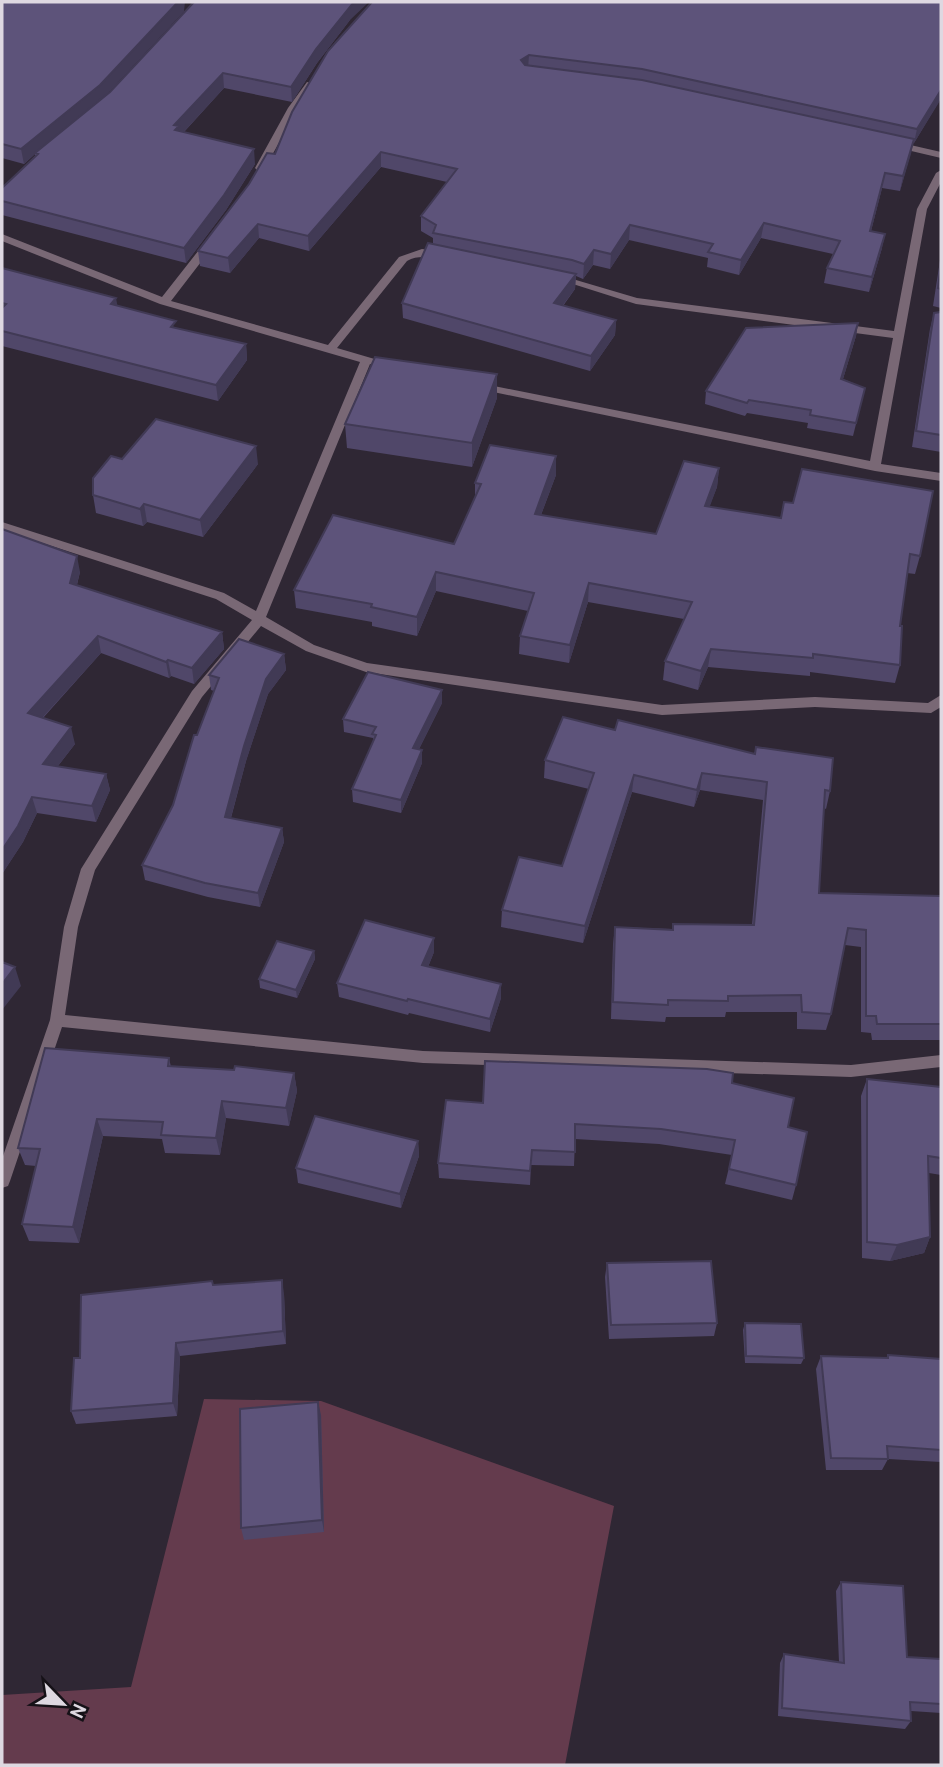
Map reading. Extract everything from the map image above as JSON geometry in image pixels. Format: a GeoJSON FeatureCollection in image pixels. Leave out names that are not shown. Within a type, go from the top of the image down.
{"type":"FeatureCollection","features":[{"type":"Feature","properties":{"kind":"street"},"geometry":{"type":"LineString","coordinates":[[252,182],[293,108],[317,74]]}},
{"type":"Feature","properties":{"kind":"street"},"geometry":{"type":"LineString","coordinates":[[877,140],[941,155]]}},
{"type":"Feature","properties":{"kind":"street"},"geometry":{"type":"LineString","coordinates":[[874,467],[922,209],[941,173]]}},
{"type":"Feature","properties":{"kind":"street"},"geometry":{"type":"LineString","coordinates":[[2,237],[164,302],[399,369]]}},
{"type":"Feature","properties":{"kind":"street"},"geometry":{"type":"LineString","coordinates":[[164,302],[215,237]]}},
{"type":"Feature","properties":{"kind":"street"},"geometry":{"type":"LineString","coordinates":[[330,351],[403,259],[410,254],[426,252],[452,256]]}},
{"type":"Feature","properties":{"kind":"street"},"geometry":{"type":"LineString","coordinates":[[544,274],[636,301],[898,335]]}},
{"type":"Feature","properties":{"kind":"street"},"geometry":{"type":"LineString","coordinates":[[2,1181],[57,1020],[71,928],[88,869],[197,694],[259,620],[366,361]]}},
{"type":"Feature","properties":{"kind":"street"},"geometry":{"type":"LineString","coordinates":[[468,384],[552,398],[874,467],[941,477]]}},
{"type":"Feature","properties":{"kind":"street"},"geometry":{"type":"LineString","coordinates":[[2,526],[220,596],[310,648],[366,667],[662,710],[815,702],[930,708],[941,700]]}},
{"type":"Feature","properties":{"kind":"street"},"geometry":{"type":"LineString","coordinates":[[57,1020],[423,1057],[851,1071],[941,1061]]}},
{"type":"Feature","properties":{"kind":"shaded area"},"geometry":{"type":"Polygon","coordinates":[[[204,1399],[321,1401],[614,1506],[565,1765],[2,1765],[2,1695],[131,1687],[204,1399]]]}},
{"type":"Feature","properties":{"kind":"building"},"geometry":{"type":"Polygon","coordinates":[[[2,2],[178,2],[100,85],[21,149],[2,144],[2,2]]]}},
{"type":"Feature","properties":{"kind":"building"},"geometry":{"type":"Polygon","coordinates":[[[194,2],[354,2],[316,49],[291,87],[223,73],[174,125],[179,126],[175,130],[254,149],[184,248],[2,201],[2,188],[38,154],[35,153],[110,92],[194,2]]]}},
{"type":"Feature","properties":{"kind":"building"},"geometry":{"type":"Polygon","coordinates":[[[372,2],[941,2],[941,90],[917,129],[642,69],[529,55],[521,60],[525,65],[642,80],[914,139],[903,176],[885,173],[870,231],[885,234],[872,277],[827,268],[840,241],[764,223],[741,260],[708,252],[713,244],[630,225],[611,254],[594,250],[584,264],[433,233],[436,225],[421,216],[457,169],[381,152],[308,236],[258,224],[228,258],[198,251],[249,184],[267,153],[275,154],[292,112],[328,51],[372,2]]]}},
{"type":"Feature","properties":{"kind":"building"},"geometry":{"type":"Polygon","coordinates":[[[428,243],[576,274],[554,303],[616,320],[591,356],[402,303],[428,243]]]}},
{"type":"Feature","properties":{"kind":"building"},"geometry":{"type":"Polygon","coordinates":[[[941,263],[941,289],[938,288],[941,263]]]}},
{"type":"Feature","properties":{"kind":"building"},"geometry":{"type":"Polygon","coordinates":[[[2,268],[116,298],[111,304],[176,321],[171,327],[246,344],[216,385],[2,331],[2,308],[6,304],[2,303],[2,268]]]}},
{"type":"Feature","properties":{"kind":"building"},"geometry":{"type":"Polygon","coordinates":[[[941,312],[941,435],[916,431],[934,313],[941,312]]]}},
{"type":"Feature","properties":{"kind":"building"},"geometry":{"type":"Polygon","coordinates":[[[858,323],[841,379],[865,388],[856,423],[810,415],[811,410],[749,400],[747,403],[706,391],[746,328],[858,323]]]}},
{"type":"Feature","properties":{"kind":"building"},"geometry":{"type":"Polygon","coordinates":[[[375,357],[497,374],[472,443],[345,424],[375,357]]]}},
{"type":"Feature","properties":{"kind":"building"},"geometry":{"type":"Polygon","coordinates":[[[156,419],[256,446],[200,520],[144,504],[140,509],[93,495],[93,478],[111,456],[122,459],[156,419]]]}},
{"type":"Feature","properties":{"kind":"building"},"geometry":{"type":"Polygon","coordinates":[[[490,445],[556,456],[535,514],[656,534],[684,461],[719,468],[705,506],[781,518],[784,502],[793,503],[802,469],[933,491],[920,556],[910,554],[900,626],[900,665],[813,654],[813,658],[711,649],[701,671],[665,661],[692,602],[589,583],[570,645],[520,636],[534,593],[436,572],[417,617],[371,607],[372,604],[294,590],[333,515],[454,544],[481,484],[475,483],[490,445]]]}},
{"type":"Feature","properties":{"kind":"building"},"geometry":{"type":"Polygon","coordinates":[[[2,529],[77,556],[70,583],[222,632],[192,668],[168,660],[166,662],[98,636],[28,713],[71,727],[43,764],[106,774],[92,806],[32,797],[18,826],[2,850],[2,529]]]}},
{"type":"Feature","properties":{"kind":"building"},"geometry":{"type":"Polygon","coordinates":[[[239,639],[284,654],[266,679],[225,817],[282,828],[258,893],[205,883],[142,865],[173,805],[194,735],[197,735],[219,678],[209,675],[239,639]]]}},
{"type":"Feature","properties":{"kind":"building"},"geometry":{"type":"Polygon","coordinates":[[[368,672],[442,690],[413,748],[422,750],[401,800],[352,789],[376,735],[372,734],[376,727],[343,719],[368,672]]]}},
{"type":"Feature","properties":{"kind":"building"},"geometry":{"type":"Polygon","coordinates":[[[563,717],[615,730],[618,720],[755,754],[756,747],[833,758],[830,791],[825,790],[819,893],[941,896],[941,1024],[877,1024],[876,1016],[866,1016],[866,930],[848,928],[831,1014],[802,1012],[801,995],[728,996],[728,1001],[668,1000],[668,1005],[613,1002],[615,927],[673,930],[673,924],[754,925],[767,782],[702,773],[697,790],[634,775],[585,926],[502,910],[519,857],[562,866],[594,773],[545,760],[563,717]]]}},
{"type":"Feature","properties":{"kind":"building"},"geometry":{"type":"Polygon","coordinates":[[[365,920],[434,938],[422,965],[501,984],[490,1019],[337,983],[365,920]]]}},
{"type":"Feature","properties":{"kind":"building"},"geometry":{"type":"Polygon","coordinates":[[[277,941],[314,951],[296,990],[259,979],[277,941]]]}},
{"type":"Feature","properties":{"kind":"building"},"geometry":{"type":"Polygon","coordinates":[[[2,962],[15,967],[2,984],[2,962]]]}},
{"type":"Feature","properties":{"kind":"building"},"geometry":{"type":"Polygon","coordinates":[[[45,1048],[169,1058],[168,1066],[234,1070],[235,1066],[294,1073],[286,1108],[222,1101],[216,1138],[161,1135],[163,1122],[97,1119],[73,1227],[22,1224],[40,1149],[18,1148],[45,1048]]]}},
{"type":"Feature","properties":{"kind":"building"},"geometry":{"type":"Polygon","coordinates":[[[485,1061],[707,1069],[733,1073],[732,1083],[794,1098],[788,1127],[807,1132],[796,1185],[729,1169],[735,1140],[661,1129],[575,1124],[575,1152],[532,1150],[530,1171],[438,1163],[446,1100],[483,1103],[485,1061]]]}},
{"type":"Feature","properties":{"kind":"building"},"geometry":{"type":"Polygon","coordinates":[[[867,1079],[941,1087],[941,1158],[928,1156],[930,1237],[897,1245],[867,1242],[867,1079]]]}},
{"type":"Feature","properties":{"kind":"building"},"geometry":{"type":"Polygon","coordinates":[[[315,1116],[418,1141],[400,1194],[296,1168],[315,1116]]]}},
{"type":"Feature","properties":{"kind":"building"},"geometry":{"type":"Polygon","coordinates":[[[711,1261],[717,1323],[611,1325],[607,1263],[711,1261]]]}},
{"type":"Feature","properties":{"kind":"building"},"geometry":{"type":"Polygon","coordinates":[[[282,1280],[283,1331],[176,1343],[173,1403],[71,1411],[74,1358],[80,1358],[81,1295],[212,1281],[213,1285],[282,1280]]]}},
{"type":"Feature","properties":{"kind":"building"},"geometry":{"type":"Polygon","coordinates":[[[745,1323],[801,1324],[804,1358],[746,1356],[745,1323]]]}},
{"type":"Feature","properties":{"kind":"building"},"geometry":{"type":"Polygon","coordinates":[[[888,1355],[941,1359],[941,1450],[887,1446],[888,1459],[831,1458],[821,1356],[888,1358],[888,1355]]]}},
{"type":"Feature","properties":{"kind":"building"},"geometry":{"type":"Polygon","coordinates":[[[318,1402],[322,1520],[241,1528],[240,1409],[318,1402]]]}},
{"type":"Feature","properties":{"kind":"building"},"geometry":{"type":"Polygon","coordinates":[[[841,1582],[903,1586],[907,1657],[941,1659],[941,1704],[910,1702],[911,1721],[782,1708],[784,1654],[844,1663],[841,1582]]]}}]}
